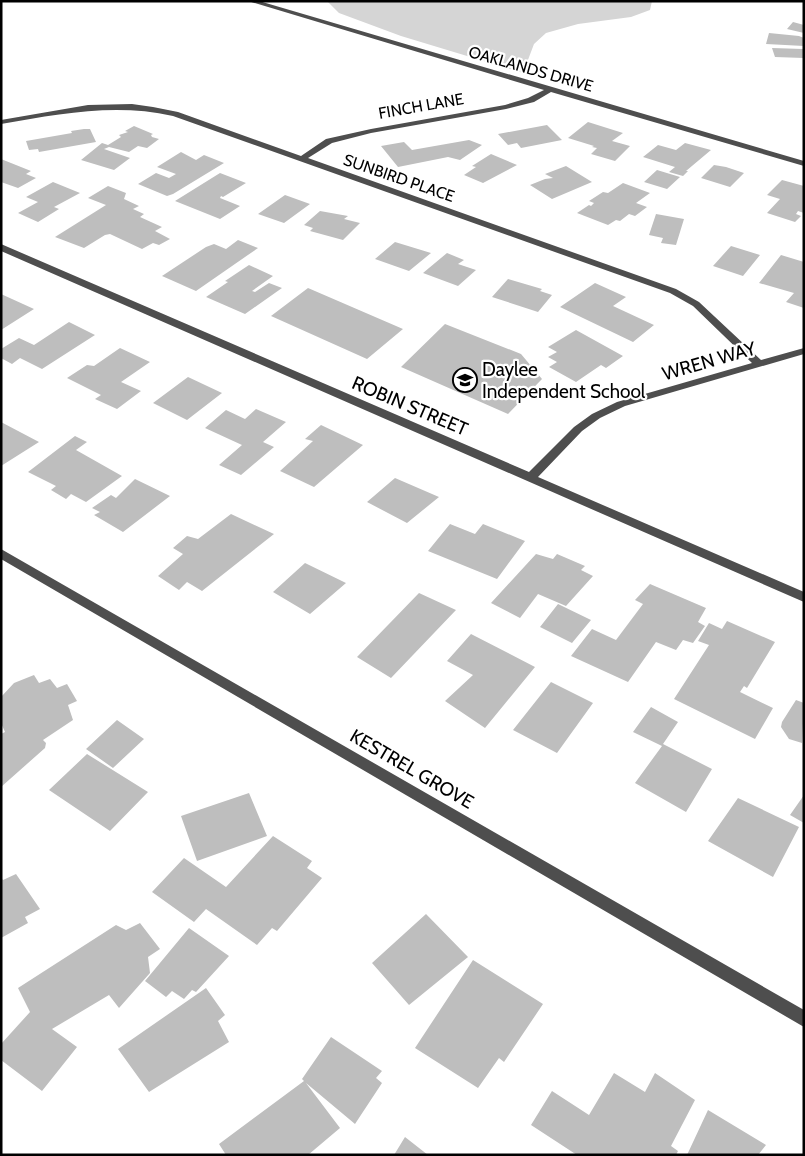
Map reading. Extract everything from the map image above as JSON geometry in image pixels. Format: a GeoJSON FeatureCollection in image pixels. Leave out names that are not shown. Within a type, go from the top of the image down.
{"type":"FeatureCollection","features":[{"type":"Feature","properties":{"kind":"street","name":"OAKLANDS DRIVE"},"geometry":{"type":"LineString","coordinates":[[251,1],[804,164]]}},
{"type":"Feature","properties":{"kind":"street","name":"FINCH LANE"},"geometry":{"type":"LineString","coordinates":[[300,160],[329,141],[371,131],[506,107],[531,100],[551,89]]}},
{"type":"Feature","properties":{"kind":"street","name":"SUNBIRD PLACE"},"geometry":{"type":"LineString","coordinates":[[1,122],[96,107],[127,106],[154,108],[673,291],[696,304],[759,364]]}},
{"type":"Feature","properties":{"kind":"street","name":"ROBIN STREET"},"geometry":{"type":"LineString","coordinates":[[1,247],[804,597]]}},
{"type":"Feature","properties":{"kind":"street","name":"WREN WAY"},"geometry":{"type":"LineString","coordinates":[[531,477],[578,429],[596,416],[621,404],[804,351]]}},
{"type":"Feature","properties":{"kind":"street","name":"KESTREL GROVE"},"geometry":{"type":"LineString","coordinates":[[1,553],[804,1019]]}},
{"type":"Feature","properties":{"kind":"shaded area"},"geometry":{"type":"Polygon","coordinates":[[[327,1],[652,1],[650,10],[631,17],[578,24],[546,33],[534,44],[523,73],[401,36],[339,13],[327,1]]]}},
{"type":"Feature","properties":{"kind":"building"},"geometry":{"type":"Polygon","coordinates":[[[793,22],[804,25],[804,33],[787,29],[793,22]]]}},
{"type":"Feature","properties":{"kind":"building"},"geometry":{"type":"Polygon","coordinates":[[[769,33],[799,36],[804,38],[804,46],[766,44],[769,33]]]}},
{"type":"Feature","properties":{"kind":"building"},"geometry":{"type":"Polygon","coordinates":[[[772,48],[803,49],[804,58],[775,57],[772,48]]]}},
{"type":"Feature","properties":{"kind":"building"},"geometry":{"type":"Polygon","coordinates":[[[588,122],[623,133],[612,141],[630,146],[615,161],[591,154],[597,148],[568,138],[588,122]]]}},
{"type":"Feature","properties":{"kind":"building"},"geometry":{"type":"Polygon","coordinates":[[[547,125],[562,140],[521,148],[517,143],[508,145],[498,134],[547,125]]]}},
{"type":"Feature","properties":{"kind":"building"},"geometry":{"type":"Polygon","coordinates":[[[134,126],[153,134],[151,135],[152,137],[159,139],[147,148],[138,146],[129,152],[109,147],[104,149],[130,158],[114,170],[81,160],[102,143],[108,145],[121,137],[119,135],[128,132],[125,131],[134,126]]]}},
{"type":"Feature","properties":{"kind":"building"},"geometry":{"type":"Polygon","coordinates":[[[90,129],[96,142],[39,152],[38,149],[29,150],[26,141],[72,133],[71,131],[90,129]]]}},
{"type":"Feature","properties":{"kind":"building"},"geometry":{"type":"Polygon","coordinates":[[[469,140],[482,145],[460,160],[448,157],[398,167],[381,146],[404,142],[412,150],[469,140]]]}},
{"type":"Feature","properties":{"kind":"building"},"geometry":{"type":"Polygon","coordinates":[[[685,143],[711,150],[686,171],[688,171],[683,176],[669,172],[675,167],[643,157],[658,145],[676,150],[685,143]]]}},
{"type":"Feature","properties":{"kind":"building"},"geometry":{"type":"Polygon","coordinates":[[[181,152],[196,160],[204,155],[224,163],[167,196],[138,184],[156,173],[169,178],[176,174],[157,167],[181,152]]]}},
{"type":"Feature","properties":{"kind":"building"},"geometry":{"type":"Polygon","coordinates":[[[491,154],[517,165],[483,183],[464,175],[476,167],[472,166],[491,154]]]}},
{"type":"Feature","properties":{"kind":"building"},"geometry":{"type":"Polygon","coordinates":[[[1,159],[31,171],[26,174],[36,178],[18,188],[1,182],[1,159]]]}},
{"type":"Feature","properties":{"kind":"building"},"geometry":{"type":"Polygon","coordinates":[[[714,165],[744,173],[730,187],[701,178],[714,165]]]}},
{"type":"Feature","properties":{"kind":"building"},"geometry":{"type":"Polygon","coordinates":[[[566,166],[592,182],[552,199],[530,185],[553,178],[545,174],[566,166]]]}},
{"type":"Feature","properties":{"kind":"building"},"geometry":{"type":"Polygon","coordinates":[[[657,170],[680,177],[667,189],[644,182],[657,170]]]}},
{"type":"Feature","properties":{"kind":"building"},"geometry":{"type":"Polygon","coordinates":[[[220,173],[246,183],[223,197],[221,196],[220,198],[240,206],[220,219],[175,201],[220,173]]]}},
{"type":"Feature","properties":{"kind":"building"},"geometry":{"type":"Polygon","coordinates":[[[782,180],[804,186],[804,213],[798,211],[796,214],[801,216],[795,222],[767,213],[780,199],[767,195],[782,180]]]}},
{"type":"Feature","properties":{"kind":"building"},"geometry":{"type":"Polygon","coordinates":[[[53,182],[80,193],[54,207],[59,209],[38,222],[18,213],[38,202],[26,197],[53,182]]]}},
{"type":"Feature","properties":{"kind":"building"},"geometry":{"type":"Polygon","coordinates":[[[623,183],[650,193],[636,203],[647,207],[635,216],[629,214],[620,221],[616,220],[608,225],[577,213],[594,203],[589,201],[603,192],[608,193],[623,183]]]}},
{"type":"Feature","properties":{"kind":"building"},"geometry":{"type":"Polygon","coordinates":[[[108,186],[126,193],[124,199],[139,206],[133,209],[144,214],[140,217],[162,227],[155,231],[170,239],[159,245],[153,243],[142,249],[110,234],[84,248],[55,237],[106,205],[88,198],[108,186]]]}},
{"type":"Feature","properties":{"kind":"building"},"geometry":{"type":"Polygon","coordinates":[[[285,195],[310,204],[284,223],[258,214],[285,195]]]}},
{"type":"Feature","properties":{"kind":"building"},"geometry":{"type":"Polygon","coordinates":[[[320,211],[348,216],[344,219],[360,223],[343,240],[310,231],[313,228],[304,225],[320,211]]]}},
{"type":"Feature","properties":{"kind":"building"},"geometry":{"type":"Polygon","coordinates":[[[656,214],[684,219],[676,245],[661,243],[663,238],[649,235],[656,214]]]}},
{"type":"Feature","properties":{"kind":"building"},"geometry":{"type":"Polygon","coordinates":[[[238,240],[258,248],[196,291],[162,276],[206,247],[214,244],[226,249],[238,240]]]}},
{"type":"Feature","properties":{"kind":"building"},"geometry":{"type":"Polygon","coordinates":[[[395,242],[431,253],[409,271],[375,259],[395,242]]]}},
{"type":"Feature","properties":{"kind":"building"},"geometry":{"type":"Polygon","coordinates":[[[731,246],[760,255],[743,276],[713,266],[731,246]]]}},
{"type":"Feature","properties":{"kind":"building"},"geometry":{"type":"Polygon","coordinates":[[[447,253],[464,260],[458,264],[476,270],[458,286],[423,273],[447,253]]]}},
{"type":"Feature","properties":{"kind":"building"},"geometry":{"type":"Polygon","coordinates":[[[781,255],[804,262],[804,308],[786,302],[794,293],[759,283],[781,255]]]}},
{"type":"Feature","properties":{"kind":"building"},"geometry":{"type":"Polygon","coordinates":[[[249,265],[273,276],[252,291],[255,292],[269,283],[282,288],[245,314],[206,297],[228,282],[225,281],[249,265]]]}},
{"type":"Feature","properties":{"kind":"building"},"geometry":{"type":"Polygon","coordinates":[[[508,279],[542,289],[540,291],[552,295],[538,312],[492,297],[508,279]]]}},
{"type":"Feature","properties":{"kind":"building"},"geometry":{"type":"Polygon","coordinates":[[[595,283],[626,297],[613,306],[654,325],[633,342],[560,307],[595,283]]]}},
{"type":"Feature","properties":{"kind":"building"},"geometry":{"type":"Polygon","coordinates":[[[308,288],[403,329],[367,359],[271,316],[308,288]]]}},
{"type":"Feature","properties":{"kind":"building"},"geometry":{"type":"Polygon","coordinates":[[[1,294],[34,309],[1,330],[1,294]]]}},
{"type":"Feature","properties":{"kind":"building"},"geometry":{"type":"Polygon","coordinates":[[[69,322],[95,335],[42,369],[20,358],[12,364],[1,358],[1,349],[19,338],[34,345],[69,322]]]}},
{"type":"Feature","properties":{"kind":"building"},"geometry":{"type":"Polygon","coordinates":[[[445,324],[521,354],[542,379],[508,414],[401,367],[445,324]]]}},
{"type":"Feature","properties":{"kind":"building"},"geometry":{"type":"Polygon","coordinates":[[[576,330],[623,356],[606,368],[601,365],[576,382],[549,367],[557,362],[548,357],[557,352],[548,347],[576,330]]]}},
{"type":"Feature","properties":{"kind":"building"},"geometry":{"type":"Polygon","coordinates":[[[120,348],[150,362],[121,382],[141,391],[117,409],[95,399],[101,395],[67,378],[87,365],[94,366],[120,348]]]}},
{"type":"Feature","properties":{"kind":"building"},"geometry":{"type":"Polygon","coordinates":[[[188,377],[222,393],[187,420],[153,403],[188,377]]]}},
{"type":"Feature","properties":{"kind":"building"},"geometry":{"type":"Polygon","coordinates":[[[256,409],[286,422],[263,442],[274,447],[241,475],[219,465],[242,445],[205,428],[226,410],[245,419],[256,409]]]}},
{"type":"Feature","properties":{"kind":"building"},"geometry":{"type":"Polygon","coordinates":[[[1,422],[39,442],[1,466],[1,422]]]}},
{"type":"Feature","properties":{"kind":"building"},"geometry":{"type":"Polygon","coordinates":[[[321,425],[363,445],[314,487],[280,471],[313,441],[305,439],[321,425]]]}},
{"type":"Feature","properties":{"kind":"building"},"geometry":{"type":"Polygon","coordinates":[[[75,436],[87,442],[76,450],[122,476],[86,502],[71,494],[66,499],[51,490],[56,486],[28,472],[75,436]]]}},
{"type":"Feature","properties":{"kind":"building"},"geometry":{"type":"Polygon","coordinates":[[[395,478],[439,497],[407,523],[367,502],[395,478]]]}},
{"type":"Feature","properties":{"kind":"building"},"geometry":{"type":"Polygon","coordinates":[[[135,479],[170,496],[123,532],[94,515],[100,512],[92,508],[111,495],[116,498],[135,479]]]}},
{"type":"Feature","properties":{"kind":"building"},"geometry":{"type":"Polygon","coordinates":[[[231,514],[274,534],[202,591],[187,582],[179,590],[158,576],[183,554],[173,548],[187,536],[198,539],[231,514]]]}},
{"type":"Feature","properties":{"kind":"building"},"geometry":{"type":"Polygon","coordinates":[[[450,524],[475,534],[483,524],[525,541],[497,579],[428,551],[450,524]]]}},
{"type":"Feature","properties":{"kind":"building"},"geometry":{"type":"Polygon","coordinates":[[[536,554],[553,559],[557,554],[585,566],[581,570],[593,576],[566,606],[538,594],[520,618],[491,603],[536,554]]]}},
{"type":"Feature","properties":{"kind":"building"},"geometry":{"type":"Polygon","coordinates":[[[305,563],[346,583],[310,614],[273,592],[305,563]]]}},
{"type":"Feature","properties":{"kind":"building"},"geometry":{"type":"Polygon","coordinates":[[[650,584],[706,608],[698,622],[705,626],[693,643],[683,640],[676,650],[656,642],[628,682],[571,656],[592,629],[616,640],[643,604],[635,600],[650,584]]]}},
{"type":"Feature","properties":{"kind":"building"},"geometry":{"type":"Polygon","coordinates":[[[419,593],[456,610],[391,678],[357,657],[419,593]]]}},
{"type":"Feature","properties":{"kind":"building"},"geometry":{"type":"Polygon","coordinates":[[[558,604],[591,620],[572,643],[540,627],[558,604]]]}},
{"type":"Feature","properties":{"kind":"building"},"geometry":{"type":"Polygon","coordinates":[[[727,621],[775,642],[747,688],[744,686],[740,692],[773,708],[755,739],[674,699],[709,645],[698,641],[709,623],[722,629],[727,621]]]}},
{"type":"Feature","properties":{"kind":"building"},"geometry":{"type":"Polygon","coordinates":[[[471,634],[535,667],[485,728],[445,701],[473,675],[447,661],[471,634]]]}},
{"type":"Feature","properties":{"kind":"building"},"geometry":{"type":"Polygon","coordinates":[[[34,675],[39,683],[50,679],[57,688],[67,684],[77,701],[68,705],[73,720],[43,740],[46,743],[45,748],[1,787],[1,734],[5,732],[1,723],[1,697],[14,683],[34,675]]]}},
{"type":"Feature","properties":{"kind":"building"},"geometry":{"type":"Polygon","coordinates":[[[551,682],[593,703],[557,753],[513,730],[551,682]]]}},
{"type":"Feature","properties":{"kind":"building"},"geometry":{"type":"Polygon","coordinates":[[[796,700],[804,703],[802,743],[789,739],[781,727],[782,722],[796,700]]]}},
{"type":"Feature","properties":{"kind":"building"},"geometry":{"type":"Polygon","coordinates":[[[651,707],[678,722],[663,744],[712,769],[686,812],[635,783],[662,746],[633,732],[651,707]]]}},
{"type":"Feature","properties":{"kind":"building"},"geometry":{"type":"Polygon","coordinates":[[[117,720],[144,739],[113,768],[86,749],[117,720]]]}},
{"type":"Feature","properties":{"kind":"building"},"geometry":{"type":"Polygon","coordinates":[[[87,754],[148,792],[110,831],[49,790],[87,754]]]}},
{"type":"Feature","properties":{"kind":"building"},"geometry":{"type":"Polygon","coordinates":[[[249,793],[267,836],[197,861],[181,816],[249,793]]]}},
{"type":"Feature","properties":{"kind":"building"},"geometry":{"type":"Polygon","coordinates":[[[804,795],[804,823],[790,815],[804,795]]]}},
{"type":"Feature","properties":{"kind":"building"},"geometry":{"type":"Polygon","coordinates":[[[738,798],[799,827],[773,877],[708,841],[738,798]]]}},
{"type":"Feature","properties":{"kind":"building"},"geometry":{"type":"Polygon","coordinates":[[[273,836],[312,861],[307,868],[322,878],[277,931],[272,928],[257,945],[206,909],[194,922],[152,892],[184,858],[226,887],[273,836]]]}},
{"type":"Feature","properties":{"kind":"building"},"geometry":{"type":"Polygon","coordinates":[[[16,874],[40,909],[25,917],[28,923],[1,938],[1,878],[3,880],[16,874]]]}},
{"type":"Feature","properties":{"kind":"building"},"geometry":{"type":"Polygon","coordinates":[[[426,914],[468,957],[409,1005],[372,963],[426,914]]]}},
{"type":"Feature","properties":{"kind":"building"},"geometry":{"type":"Polygon","coordinates":[[[140,923],[160,949],[148,957],[150,973],[119,1008],[109,995],[52,1029],[77,1047],[42,1091],[1,1060],[1,1044],[30,1012],[18,988],[116,925],[126,930],[140,923]]]}},
{"type":"Feature","properties":{"kind":"building"},"geometry":{"type":"Polygon","coordinates":[[[189,928],[229,956],[196,992],[192,990],[184,999],[172,991],[166,997],[145,981],[189,928]]]}},
{"type":"Feature","properties":{"kind":"building"},"geometry":{"type":"Polygon","coordinates":[[[473,960],[543,1004],[504,1062],[499,1058],[478,1088],[415,1048],[473,960]]]}},
{"type":"Feature","properties":{"kind":"building"},"geometry":{"type":"Polygon","coordinates":[[[206,988],[225,1015],[218,1021],[229,1042],[149,1092],[118,1049],[206,988]]]}},
{"type":"Feature","properties":{"kind":"building"},"geometry":{"type":"Polygon","coordinates":[[[331,1037],[382,1071],[376,1078],[382,1083],[355,1124],[306,1083],[340,1128],[308,1155],[226,1155],[219,1144],[304,1081],[302,1079],[331,1037]]]}},
{"type":"Feature","properties":{"kind":"building"},"geometry":{"type":"Polygon","coordinates":[[[614,1073],[645,1092],[655,1073],[695,1100],[671,1146],[678,1151],[676,1155],[577,1155],[531,1125],[552,1091],[589,1115],[614,1073]]]}},
{"type":"Feature","properties":{"kind":"building"},"geometry":{"type":"Polygon","coordinates":[[[708,1110],[766,1145],[758,1155],[687,1155],[708,1110]]]}},
{"type":"Feature","properties":{"kind":"building"},"geometry":{"type":"Polygon","coordinates":[[[405,1137],[428,1155],[394,1155],[405,1137]]]}},
{"type":"Feature","properties":{"kind":"place","name":"Daylee Independent School"},"geometry":{"type":"Point","coordinates":[465,380]}}]}
